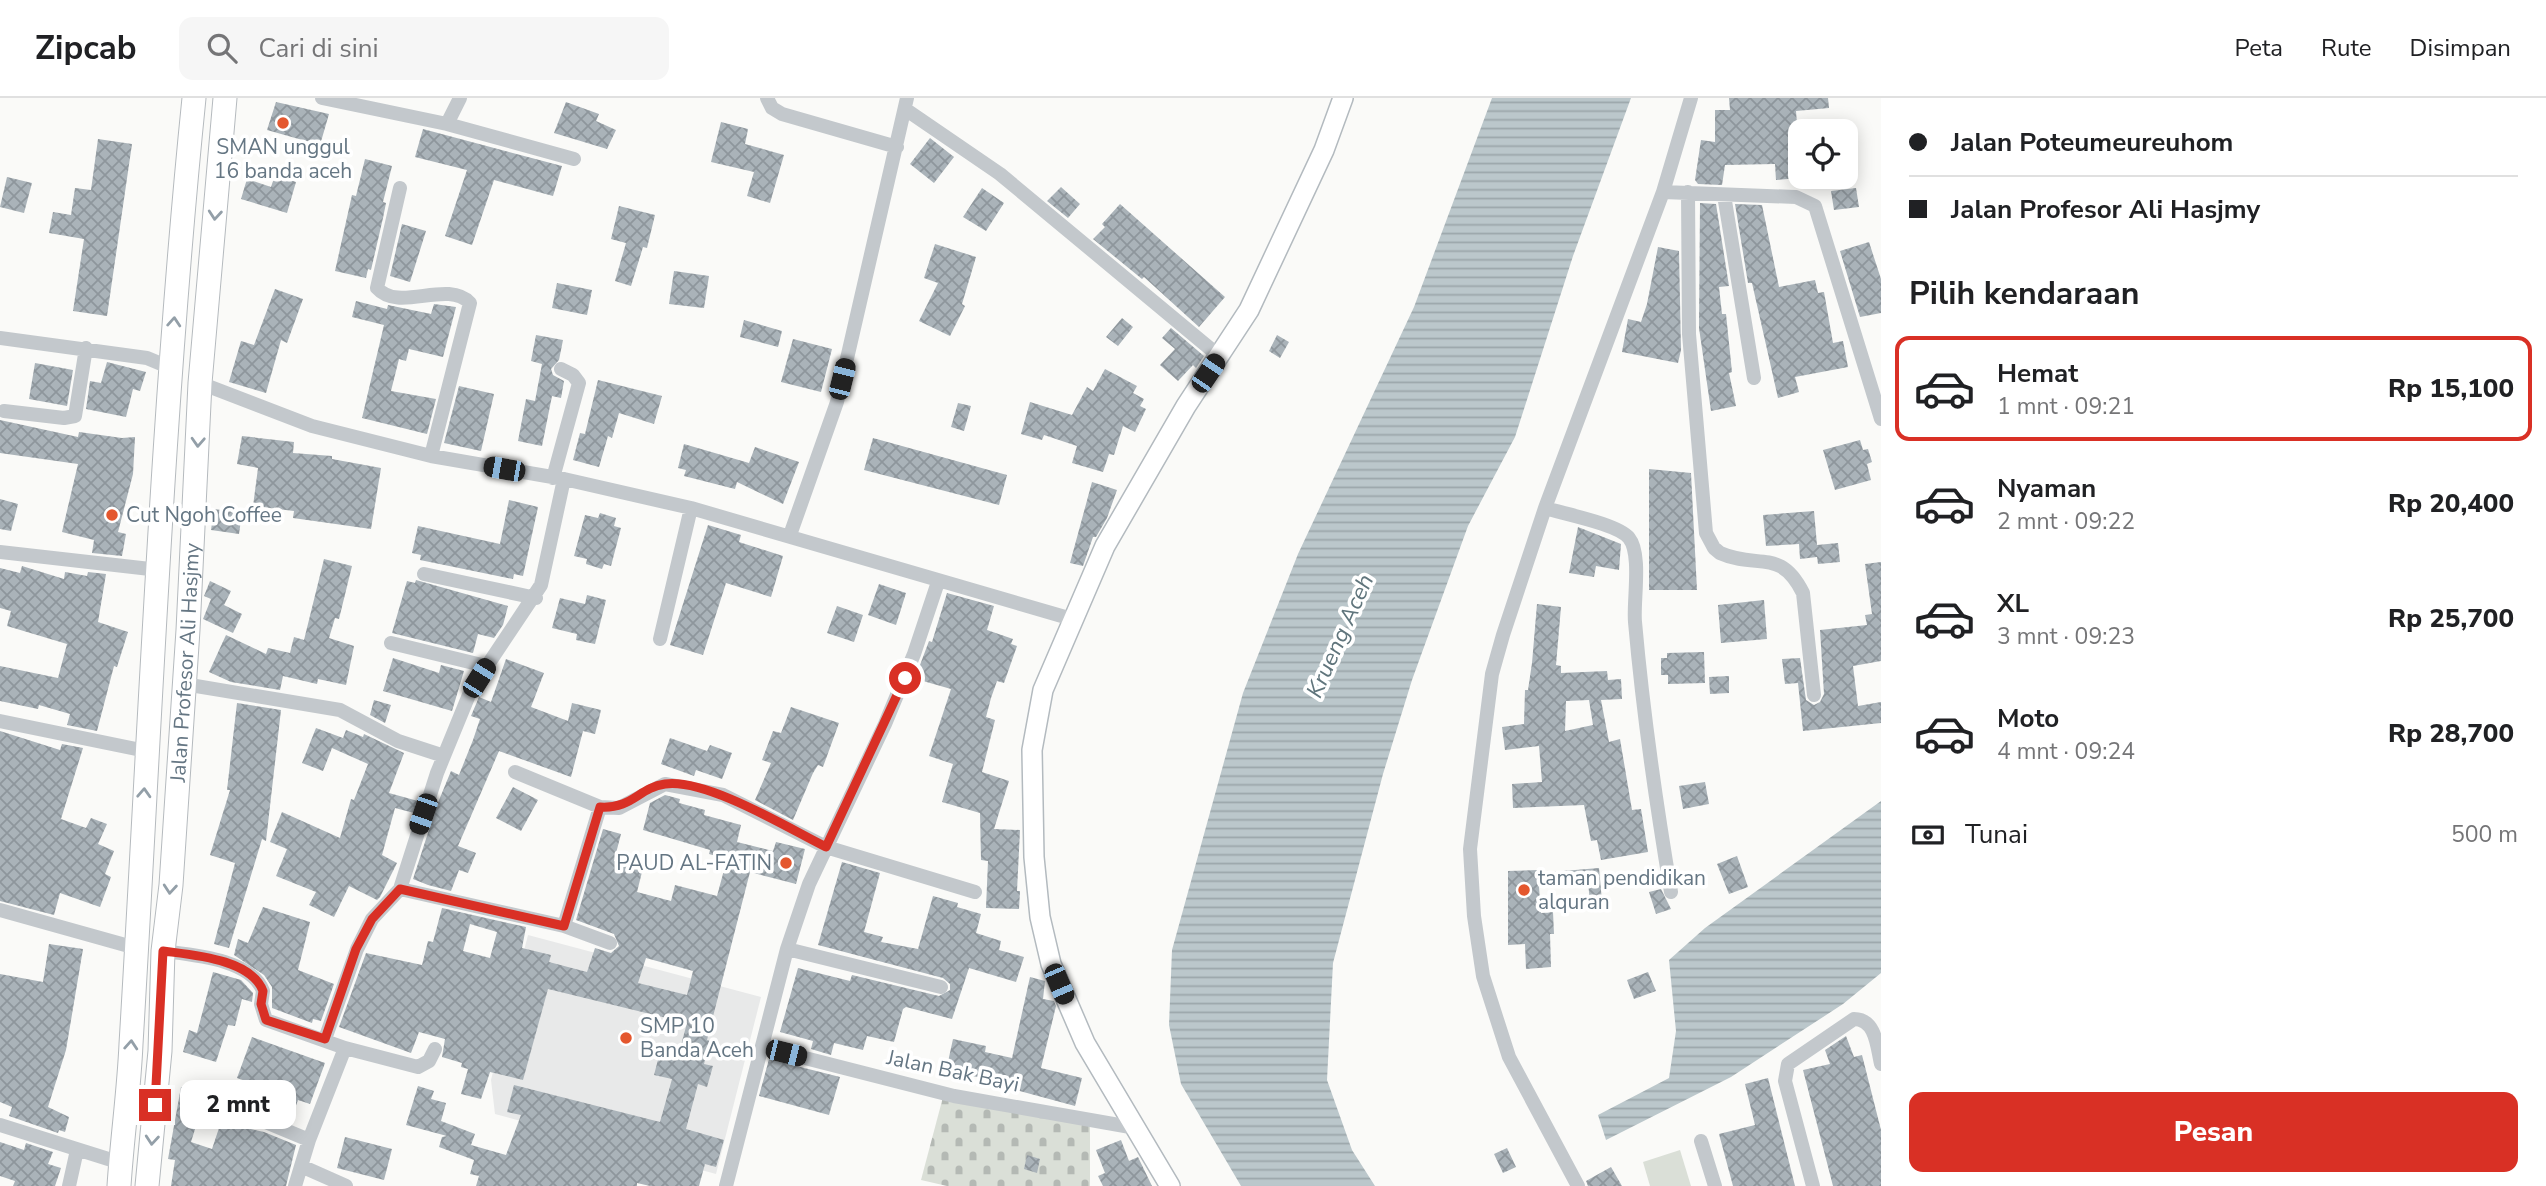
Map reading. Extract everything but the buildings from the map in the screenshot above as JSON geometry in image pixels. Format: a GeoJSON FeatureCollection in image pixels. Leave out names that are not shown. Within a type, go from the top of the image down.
{"type":"FeatureCollection","features":[{"type":"Feature","properties":{"kind":"main road","name":"Jalan Profesor Ali Hasjmy"},"geometry":{"type":"LineString","coordinates":[[119,1186],[171,368],[194,98]]}},
{"type":"Feature","properties":{"kind":"main road","name":"Jalan Profesor Ali Hasjmy"},"geometry":{"type":"LineString","coordinates":[[147,1186],[160,1051],[163,951],[184,684],[200,383],[225,98]]}},
{"type":"Feature","properties":{"kind":"main road"},"geometry":{"type":"LineString","coordinates":[[142,834],[173,838]]}},
{"type":"Feature","properties":{"kind":"street"},"geometry":{"type":"LineString","coordinates":[[322,98],[447,124],[574,159]]}},
{"type":"Feature","properties":{"kind":"street"},"geometry":{"type":"LineString","coordinates":[[447,124],[460,98]]}},
{"type":"Feature","properties":{"kind":"street"},"geometry":{"type":"LineString","coordinates":[[767,98],[772,108],[782,114],[897,148]]}},
{"type":"Feature","properties":{"kind":"street"},"geometry":{"type":"LineString","coordinates":[[1170,1186],[1085,1043],[1051,964],[1040,917],[1034,857],[1032,750],[1043,690],[1105,546],[1186,406],[1249,310],[1273,264],[1324,150],[1343,98]]}},
{"type":"Feature","properties":{"kind":"street"},"geometry":{"type":"LineString","coordinates":[[1578,1186],[1509,1057],[1483,976],[1473,903],[1470,849],[1492,674],[1545,508],[1663,192],[1691,98]]}},
{"type":"Feature","properties":{"kind":"street"},"geometry":{"type":"LineString","coordinates":[[790,535],[837,402],[906,103],[1000,174],[1219,356]]}},
{"type":"Feature","properties":{"kind":"street"},"geometry":{"type":"LineString","coordinates":[[400,188],[377,288],[386,295],[438,294],[460,297],[470,303],[430,456]]}},
{"type":"Feature","properties":{"kind":"street"},"geometry":{"type":"LineString","coordinates":[[1663,192],[1796,197],[1815,206],[1881,419]]}},
{"type":"Feature","properties":{"kind":"street"},"geometry":{"type":"LineString","coordinates":[[1688,192],[1689,334],[1706,533],[1720,553],[1778,564],[1796,577],[1803,593],[1814,695]]}},
{"type":"Feature","properties":{"kind":"street"},"geometry":{"type":"LineString","coordinates":[[1724,195],[1754,378]]}},
{"type":"Feature","properties":{"kind":"street"},"geometry":{"type":"LineString","coordinates":[[0,338],[147,358],[171,368]]}},
{"type":"Feature","properties":{"kind":"street"},"geometry":{"type":"LineString","coordinates":[[4,411],[64,418],[75,416],[86,348]]}},
{"type":"Feature","properties":{"kind":"street"},"geometry":{"type":"LineString","coordinates":[[325,1039],[366,929],[400,889],[408,856],[471,690],[536,598],[541,585],[579,383],[573,375],[561,369]]}},
{"type":"Feature","properties":{"kind":"street"},"geometry":{"type":"LineString","coordinates":[[200,383],[312,426],[430,456],[559,478],[691,508],[1072,619]]}},
{"type":"Feature","properties":{"kind":"street"},"geometry":{"type":"LineString","coordinates":[[660,639],[691,508]]}},
{"type":"Feature","properties":{"kind":"street"},"geometry":{"type":"LineString","coordinates":[[1545,508],[1624,532],[1634,547],[1636,632],[1651,776],[1671,892]]}},
{"type":"Feature","properties":{"kind":"street"},"geometry":{"type":"LineString","coordinates":[[0,552],[159,570]]}},
{"type":"Feature","properties":{"kind":"street"},"geometry":{"type":"LineString","coordinates":[[424,574],[536,598]]}},
{"type":"Feature","properties":{"kind":"street"},"geometry":{"type":"LineString","coordinates":[[726,1186],[787,949],[809,884],[885,724],[914,654],[938,582]]}},
{"type":"Feature","properties":{"kind":"street"},"geometry":{"type":"LineString","coordinates":[[391,643],[486,666]]}},
{"type":"Feature","properties":{"kind":"street"},"geometry":{"type":"LineString","coordinates":[[184,684],[340,710],[398,741],[444,756]]}},
{"type":"Feature","properties":{"kind":"street"},"geometry":{"type":"LineString","coordinates":[[0,721],[146,751]]}},
{"type":"Feature","properties":{"kind":"street"},"geometry":{"type":"LineString","coordinates":[[515,772],[600,807],[619,808],[653,788],[677,784],[723,795],[826,847],[975,892]]}},
{"type":"Feature","properties":{"kind":"street"},"geometry":{"type":"LineString","coordinates":[[564,926],[600,807]]}},
{"type":"Feature","properties":{"kind":"street"},"geometry":{"type":"LineString","coordinates":[[400,889],[564,926],[610,943]]}},
{"type":"Feature","properties":{"kind":"street"},"geometry":{"type":"LineString","coordinates":[[0,910],[136,948]]}},
{"type":"Feature","properties":{"kind":"street"},"geometry":{"type":"LineString","coordinates":[[787,949],[942,987]]}},
{"type":"Feature","properties":{"kind":"street"},"geometry":{"type":"LineString","coordinates":[[163,951],[210,957],[252,974],[263,991],[261,1004],[266,1020],[345,1048],[418,1067],[429,1061],[435,1049]]}},
{"type":"Feature","properties":{"kind":"street"},"geometry":{"type":"LineString","coordinates":[[1813,1186],[1785,1082],[1786,1069],[1794,1059],[1854,1019],[1865,1020],[1872,1028],[1881,1065]]}},
{"type":"Feature","properties":{"kind":"street","name":"Jalan Bak Bayi"},"geometry":{"type":"LineString","coordinates":[[762,1047],[954,1096],[1136,1128]]}},
{"type":"Feature","properties":{"kind":"street"},"geometry":{"type":"LineString","coordinates":[[295,1186],[309,1140],[345,1048]]}},
{"type":"Feature","properties":{"kind":"street"},"geometry":{"type":"LineString","coordinates":[[249,1115],[309,1140]]}},
{"type":"Feature","properties":{"kind":"street"},"geometry":{"type":"LineString","coordinates":[[0,1125],[121,1163]]}},
{"type":"Feature","properties":{"kind":"street"},"geometry":{"type":"LineString","coordinates":[[1702,1141],[1715,1186]]}},
{"type":"Feature","properties":{"kind":"street"},"geometry":{"type":"LineString","coordinates":[[69,1186],[77,1150]]}},
{"type":"Feature","properties":{"kind":"street"},"geometry":{"type":"LineString","coordinates":[[301,1166],[346,1186]]}},
{"type":"Feature","properties":{"kind":"shaded area","name":"SMP 10 Banda Aceh"},"geometry":{"type":"Polygon","coordinates":[[[528,935],[761,997],[716,1174],[495,1114],[491,1080],[528,935]]]}},
{"type":"Feature","properties":{"kind":"green space"},"geometry":{"type":"Polygon","coordinates":[[[943,1097],[1090,1124],[1090,1186],[947,1186],[921,1180],[943,1097]]]}},
{"type":"Feature","properties":{"kind":"green space"},"geometry":{"type":"Polygon","coordinates":[[[1680,1150],[1691,1186],[1650,1186],[1643,1162],[1680,1150]]]}},
{"type":"Feature","properties":{"kind":"water","name":"Krueng Aceh"},"geometry":{"type":"Polygon","coordinates":[[[1492,98],[1631,98],[1573,256],[1515,437],[1468,526],[1412,680],[1383,774],[1333,963],[1327,1080],[1352,1150],[1375,1186],[1241,1186],[1181,1084],[1169,1025],[1172,950],[1243,693],[1298,554],[1414,307],[1492,98]]]}},
{"type":"Feature","properties":{"kind":"water"},"geometry":{"type":"Polygon","coordinates":[[[1881,801],[1881,973],[1843,1004],[1731,1077],[1606,1140],[1598,1115],[1669,1078],[1676,1031],[1669,960],[1705,928],[1881,801]]]}},
{"type":"Feature","properties":{"kind":"place","name":"SMAN unggul 16 banda aceh"},"geometry":{"type":"Point","coordinates":[283,123]}},
{"type":"Feature","properties":{"kind":"place","name":"Cut Ngoh Coffee"},"geometry":{"type":"Point","coordinates":[112,515]}},
{"type":"Feature","properties":{"kind":"place","name":"PAUD AL-FATIN"},"geometry":{"type":"Point","coordinates":[786,863]}},
{"type":"Feature","properties":{"kind":"place","name":"taman pendidikan alquran"},"geometry":{"type":"Point","coordinates":[1524,890]}},
{"type":"Feature","properties":{"kind":"place","name":"SMP 10 Banda Aceh"},"geometry":{"type":"Point","coordinates":[626,1038]}},
{"type":"Feature","properties":{"kind":"route"},"geometry":{"type":"LineString","coordinates":[[155,1105],[160,1051],[163,951],[210,957],[252,974],[262,986],[261,1004],[266,1020],[325,1039],[356,949],[372,919],[400,889],[564,926],[600,807],[619,808],[653,788],[677,784],[723,795],[826,847],[905,678]]}}]}
